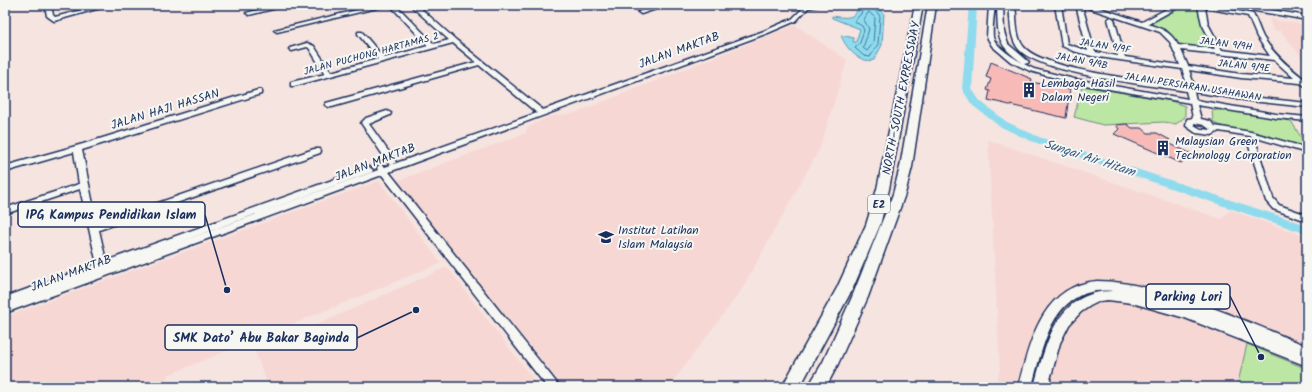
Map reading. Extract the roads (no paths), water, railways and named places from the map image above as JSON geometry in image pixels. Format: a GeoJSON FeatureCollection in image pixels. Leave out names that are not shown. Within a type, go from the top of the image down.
{"type":"FeatureCollection","features":[{"type":"Feature","properties":{"kind":"highway","name":"NORTH–SOUTH EXPRESSWAY"},"geometry":{"type":"LineString","coordinates":[[791,387],[845,288],[873,225],[883,189],[919,5]]}},
{"type":"Feature","properties":{"kind":"highway","name":"NORTH–SOUTH EXPRESSWAY"},"geometry":{"type":"LineString","coordinates":[[817,387],[830,364],[860,297],[899,194],[906,167],[932,5]]}},
{"type":"Feature","properties":{"kind":"main road"},"geometry":{"type":"LineString","coordinates":[[1025,387],[1041,333],[1047,320],[1057,306],[1081,289],[1090,286],[1108,285],[1124,287],[1166,297],[1212,313],[1307,352]]}},
{"type":"Feature","properties":{"kind":"main road"},"geometry":{"type":"LineString","coordinates":[[1041,387],[1055,340],[1063,322],[1085,303],[1103,296],[1131,298],[1172,309],[1249,336],[1307,360]]}},
{"type":"Feature","properties":{"kind":"street"},"geometry":{"type":"LineString","coordinates":[[48,5],[50,16],[54,18],[108,5]]}},
{"type":"Feature","properties":{"kind":"street"},"geometry":{"type":"LineString","coordinates":[[249,13],[286,5]]}},
{"type":"Feature","properties":{"kind":"street"},"geometry":{"type":"LineString","coordinates":[[277,30],[386,5]]}},
{"type":"Feature","properties":{"kind":"street"},"geometry":{"type":"LineString","coordinates":[[393,5],[433,47]]}},
{"type":"Feature","properties":{"kind":"street"},"geometry":{"type":"LineString","coordinates":[[413,5],[540,112]]}},
{"type":"Feature","properties":{"kind":"street"},"geometry":{"type":"LineString","coordinates":[[641,12],[665,5]]}},
{"type":"Feature","properties":{"kind":"street"},"geometry":{"type":"LineString","coordinates":[[804,6],[819,5]]}},
{"type":"Feature","properties":{"kind":"street","name":"JALAN PERSIARAN USAHAWAN"},"geometry":{"type":"LineString","coordinates":[[992,5],[990,37],[994,45],[1014,61],[1039,72],[1058,78],[1168,97],[1186,103],[1195,99],[1209,99],[1307,113]]}},
{"type":"Feature","properties":{"kind":"street","name":"JALAN PERSIARAN USAHAWAN"},"geometry":{"type":"LineString","coordinates":[[1000,5],[1001,37],[1004,44],[1011,52],[1028,63],[1055,73],[1180,91],[1195,99],[1222,106],[1276,116],[1307,119]]}},
{"type":"Feature","properties":{"kind":"street","name":"JALAN 9/9B"},"geometry":{"type":"LineString","coordinates":[[1012,5],[1016,40],[1018,45],[1029,55],[1069,69],[1180,91]]}},
{"type":"Feature","properties":{"kind":"street","name":"JALAN 9/9F"},"geometry":{"type":"LineString","coordinates":[[1058,5],[1064,45],[1075,50],[1092,54],[1185,67]]}},
{"type":"Feature","properties":{"kind":"street"},"geometry":{"type":"LineString","coordinates":[[1092,54],[1080,8],[1084,5],[1143,24],[1167,34],[1176,47],[1185,67],[1202,121],[1215,130],[1252,140],[1281,142],[1307,151]]}},
{"type":"Feature","properties":{"kind":"street"},"geometry":{"type":"LineString","coordinates":[[1099,10],[1109,5]]}},
{"type":"Feature","properties":{"kind":"street"},"geometry":{"type":"LineString","coordinates":[[1143,24],[1179,5]]}},
{"type":"Feature","properties":{"kind":"street"},"geometry":{"type":"LineString","coordinates":[[1227,5],[1307,18]]}},
{"type":"Feature","properties":{"kind":"street","name":"JALAN MAKTAB"},"geometry":{"type":"LineString","coordinates":[[5,309],[113,266],[753,36],[794,20],[802,14],[804,6]]}},
{"type":"Feature","properties":{"kind":"street"},"geometry":{"type":"LineString","coordinates":[[1220,53],[1205,24],[1199,6],[1251,16],[1256,31],[1274,58],[1307,85]]}},
{"type":"Feature","properties":{"kind":"street"},"geometry":{"type":"LineString","coordinates":[[1111,20],[1122,58]]}},
{"type":"Feature","properties":{"kind":"street"},"geometry":{"type":"LineString","coordinates":[[360,32],[382,60]]}},
{"type":"Feature","properties":{"kind":"street","name":"JALAN PUCHONG HARTAMAS 2"},"geometry":{"type":"LineString","coordinates":[[294,84],[454,41]]}},
{"type":"Feature","properties":{"kind":"street"},"geometry":{"type":"LineString","coordinates":[[292,49],[308,46],[312,47],[329,75]]}},
{"type":"Feature","properties":{"kind":"street","name":"JALAN 9/9H"},"geometry":{"type":"LineString","coordinates":[[1176,47],[1274,58]]}},
{"type":"Feature","properties":{"kind":"street"},"geometry":{"type":"LineString","coordinates":[[329,105],[480,63]]}},
{"type":"Feature","properties":{"kind":"street","name":"JALAN 9/9E"},"geometry":{"type":"LineString","coordinates":[[1185,67],[1241,76],[1301,80]]}},
{"type":"Feature","properties":{"kind":"street"},"geometry":{"type":"LineString","coordinates":[[1195,99],[1204,91],[1266,101],[1307,105]]}},
{"type":"Feature","properties":{"kind":"street","name":"JALAN HAJI HASSAN"},"geometry":{"type":"LineString","coordinates":[[5,169],[78,149],[258,92]]}},
{"type":"Feature","properties":{"kind":"street","name":"JALAN MAKTAB"},"geometry":{"type":"LineString","coordinates":[[382,169],[392,162],[540,112]]}},
{"type":"Feature","properties":{"kind":"street"},"geometry":{"type":"LineString","coordinates":[[387,113],[369,120],[365,124],[392,162]]}},
{"type":"Feature","properties":{"kind":"street"},"geometry":{"type":"LineString","coordinates":[[1202,121],[1190,122],[1190,126],[1203,132],[1215,130]]}},
{"type":"Feature","properties":{"kind":"street"},"geometry":{"type":"LineString","coordinates":[[1253,146],[1269,199],[1276,207],[1307,218]]}},
{"type":"Feature","properties":{"kind":"street"},"geometry":{"type":"LineString","coordinates":[[78,149],[84,185],[102,266]]}},
{"type":"Feature","properties":{"kind":"street"},"geometry":{"type":"LineString","coordinates":[[94,229],[317,151]]}},
{"type":"Feature","properties":{"kind":"street"},"geometry":{"type":"LineString","coordinates":[[382,169],[554,387]]}},
{"type":"Feature","properties":{"kind":"street"},"geometry":{"type":"LineString","coordinates":[[5,211],[84,185]]}},
{"type":"Feature","properties":{"kind":"street","name":"JALAN MAKTAB"},"geometry":{"type":"LineString","coordinates":[[5,301],[102,266],[113,266]]}},
{"type":"Feature","properties":{"kind":"water"},"geometry":{"type":"Polygon","coordinates":[[[860,5],[875,5],[884,14],[882,45],[874,60],[868,61],[853,54],[843,40],[841,35],[854,38],[853,42],[856,42],[860,29],[832,18],[832,16],[852,16],[858,10],[860,5]]]}},
{"type":"Feature","properties":{"kind":"waterway","name":"Sungai Air Hitam"},"geometry":{"type":"LineString","coordinates":[[973,5],[967,89],[976,103],[1003,124],[1035,139],[1307,230]]}},
{"type":"Feature","properties":{"kind":"place","name":"Lembaga Hasil Dalam Negeri"},"geometry":{"type":"Point","coordinates":[1029,90]}},
{"type":"Feature","properties":{"kind":"place","name":"Malaysian Green Technology Corporation"},"geometry":{"type":"Point","coordinates":[1163,148]}},
{"type":"Feature","properties":{"kind":"place","name":"Institut Latihan Islam Malaysia"},"geometry":{"type":"Point","coordinates":[606,237]}},
{"type":"Feature","properties":{"kind":"place","name":"IPG Kampus Pendidikan Islam"},"geometry":{"type":"Point","coordinates":[227,290]}},
{"type":"Feature","properties":{"kind":"place","name":"SMK Dato’ Abu Bakar Baginda"},"geometry":{"type":"Point","coordinates":[416,310]}},
{"type":"Feature","properties":{"kind":"place","name":"Parking Lori"},"geometry":{"type":"Point","coordinates":[1261,357]}}]}
